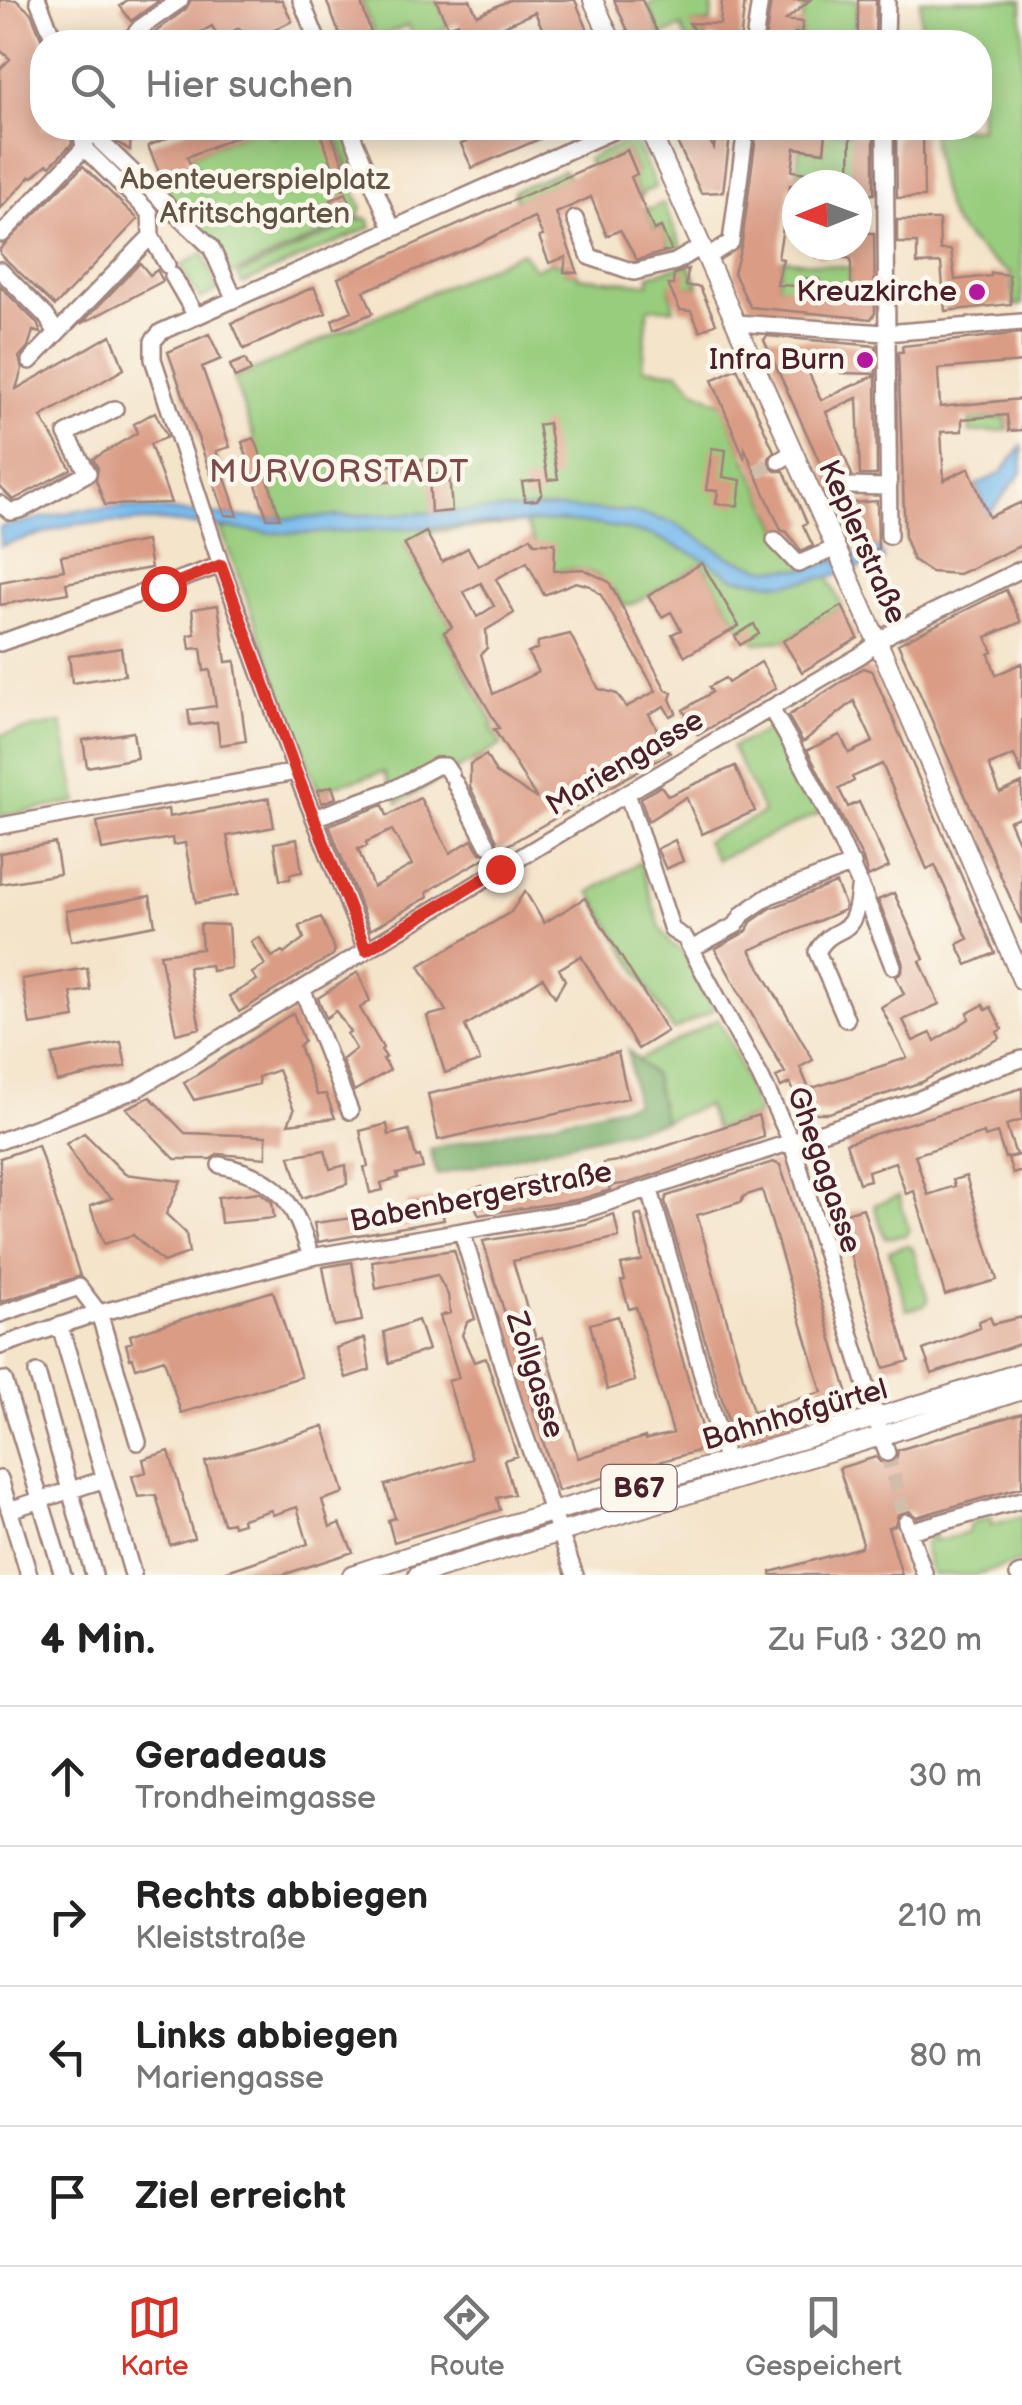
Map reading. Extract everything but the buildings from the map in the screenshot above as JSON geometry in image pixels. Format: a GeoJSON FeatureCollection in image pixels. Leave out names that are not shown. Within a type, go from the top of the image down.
{"type":"FeatureCollection","features":[{"type":"Feature","properties":{"kind":"main road"},"geometry":{"type":"LineString","coordinates":[[593,0],[607,30]]}},
{"type":"Feature","properties":{"kind":"main road","name":"Keplerstraße"},"geometry":{"type":"LineString","coordinates":[[655,140],[736,323],[786,457],[838,553],[1022,980]]}},
{"type":"Feature","properties":{"kind":"main road","name":"Bahnhofgürtel"},"geometry":{"type":"LineString","coordinates":[[352,1575],[727,1463],[882,1437],[1022,1372]]}},
{"type":"Feature","properties":{"kind":"main road","name":"Bahnhofgürtel"},"geometry":{"type":"LineString","coordinates":[[418,1575],[882,1437],[1022,1390]]}},
{"type":"Feature","properties":{"kind":"street"},"geometry":{"type":"LineString","coordinates":[[38,0],[50,30]]}},
{"type":"Feature","properties":{"kind":"street"},"geometry":{"type":"LineString","coordinates":[[138,30],[180,0]]}},
{"type":"Feature","properties":{"kind":"street"},"geometry":{"type":"LineString","coordinates":[[301,0],[313,30]]}},
{"type":"Feature","properties":{"kind":"street"},"geometry":{"type":"LineString","coordinates":[[756,30],[760,0]]}},
{"type":"Feature","properties":{"kind":"street"},"geometry":{"type":"LineString","coordinates":[[886,30],[887,0]]}},
{"type":"Feature","properties":{"kind":"street"},"geometry":{"type":"LineString","coordinates":[[2,234],[84,148],[87,140]]}},
{"type":"Feature","properties":{"kind":"street"},"geometry":{"type":"LineString","coordinates":[[100,140],[211,247],[234,298]]}},
{"type":"Feature","properties":{"kind":"street"},"geometry":{"type":"LineString","coordinates":[[354,140],[392,228]]}},
{"type":"Feature","properties":{"kind":"street"},"geometry":{"type":"LineString","coordinates":[[366,950],[221,565],[153,359],[153,341],[161,332],[234,298],[593,140]]}},
{"type":"Feature","properties":{"kind":"street"},"geometry":{"type":"LineString","coordinates":[[575,219],[590,257],[634,272],[731,242],[744,140]]}},
{"type":"Feature","properties":{"kind":"street"},"geometry":{"type":"LineString","coordinates":[[884,140],[888,536]]}},
{"type":"Feature","properties":{"kind":"street"},"geometry":{"type":"LineString","coordinates":[[84,148],[150,212],[151,236],[196,316]]}},
{"type":"Feature","properties":{"kind":"street"},"geometry":{"type":"LineString","coordinates":[[30,361],[151,236]]}},
{"type":"Feature","properties":{"kind":"street"},"geometry":{"type":"LineString","coordinates":[[0,270],[57,332]]}},
{"type":"Feature","properties":{"kind":"street"},"geometry":{"type":"LineString","coordinates":[[736,323],[885,334],[1022,322]]}},
{"type":"Feature","properties":{"kind":"street"},"geometry":{"type":"LineString","coordinates":[[0,504],[10,512],[23,509],[88,473],[66,434],[115,409]]}},
{"type":"Feature","properties":{"kind":"street"},"geometry":{"type":"LineString","coordinates":[[848,486],[887,487]]}},
{"type":"Feature","properties":{"kind":"street"},"geometry":{"type":"LineString","coordinates":[[775,540],[798,564],[838,553]]}},
{"type":"Feature","properties":{"kind":"street"},"geometry":{"type":"LineString","coordinates":[[0,644],[221,565]]}},
{"type":"Feature","properties":{"kind":"street","name":"Mariengasse"},"geometry":{"type":"LineString","coordinates":[[0,1141],[135,1090],[302,992],[493,856],[627,792],[891,633],[1022,569]]}},
{"type":"Feature","properties":{"kind":"street"},"geometry":{"type":"LineString","coordinates":[[771,708],[798,752],[853,864],[893,966]]}},
{"type":"Feature","properties":{"kind":"street"},"geometry":{"type":"LineString","coordinates":[[314,818],[444,766],[493,856]]}},
{"type":"Feature","properties":{"kind":"street"},"geometry":{"type":"LineString","coordinates":[[0,826],[296,772]]}},
{"type":"Feature","properties":{"kind":"street","name":"Ghegagasse"},"geometry":{"type":"LineString","coordinates":[[627,792],[672,930],[687,942],[760,1076],[790,1141],[882,1437]]}},
{"type":"Feature","properties":{"kind":"street"},"geometry":{"type":"LineString","coordinates":[[687,942],[736,925],[743,914],[769,896],[853,864]]}},
{"type":"Feature","properties":{"kind":"street"},"geometry":{"type":"LineString","coordinates":[[846,1019],[817,952],[824,940],[848,929],[858,911],[860,880]]}},
{"type":"Feature","properties":{"kind":"street"},"geometry":{"type":"LineString","coordinates":[[302,992],[350,1111]]}},
{"type":"Feature","properties":{"kind":"street","name":"Babenbergerstraße"},"geometry":{"type":"LineString","coordinates":[[0,1346],[99,1313],[311,1257],[584,1210],[914,1102],[974,1075],[1022,1060]]}},
{"type":"Feature","properties":{"kind":"street"},"geometry":{"type":"LineString","coordinates":[[152,1080],[163,1094]]}},
{"type":"Feature","properties":{"kind":"street"},"geometry":{"type":"LineString","coordinates":[[220,1165],[238,1169],[288,1199],[311,1257]]}},
{"type":"Feature","properties":{"kind":"street"},"geometry":{"type":"LineString","coordinates":[[650,1190],[727,1463]]}},
{"type":"Feature","properties":{"kind":"street","name":"Zollgasse"},"geometry":{"type":"LineString","coordinates":[[462,1232],[574,1575]]}},
{"type":"Feature","properties":{"kind":"street"},"geometry":{"type":"LineString","coordinates":[[0,1314],[79,1287],[99,1313],[138,1442]]}},
{"type":"Feature","properties":{"kind":"street"},"geometry":{"type":"LineString","coordinates":[[60,1326],[133,1575]]}},
{"type":"Feature","properties":{"kind":"street"},"geometry":{"type":"LineString","coordinates":[[37,1373],[94,1575]]}},
{"type":"Feature","properties":{"kind":"street"},"geometry":{"type":"LineString","coordinates":[[4,1380],[62,1575]]}},
{"type":"Feature","properties":{"kind":"street"},"geometry":{"type":"LineString","coordinates":[[0,1480],[29,1575]]}},
{"type":"Feature","properties":{"kind":"street"},"geometry":{"type":"LineString","coordinates":[[9,1510],[105,1480]]}},
{"type":"Feature","properties":{"kind":"street"},"geometry":{"type":"LineString","coordinates":[[925,1575],[908,1526],[1022,1500]]}},
{"type":"Feature","properties":{"kind":"green space"},"geometry":{"type":"Polygon","coordinates":[[[361,0],[436,0],[448,27],[410,30],[408,25],[396,30],[373,30],[361,0]]]}},
{"type":"Feature","properties":{"kind":"green space"},"geometry":{"type":"Polygon","coordinates":[[[656,0],[713,0],[711,22],[691,24],[694,30],[658,30],[648,5],[656,0]]]}},
{"type":"Feature","properties":{"kind":"green space"},"geometry":{"type":"Polygon","coordinates":[[[808,0],[858,0],[854,30],[801,30],[803,6],[808,0]]]}},
{"type":"Feature","properties":{"kind":"green space"},"geometry":{"type":"Polygon","coordinates":[[[920,0],[1022,0],[1022,305],[1014,306],[1011,273],[979,250],[952,220],[944,200],[932,140],[992,140],[992,30],[921,30],[920,0]]]}},
{"type":"Feature","properties":{"kind":"green space","name":"Abenteuerspielplatz Afritschgarten"},"geometry":{"type":"Polygon","coordinates":[[[228,140],[335,140],[362,209],[357,218],[229,276],[158,193],[197,170],[191,155],[228,140]]]}},
{"type":"Feature","properties":{"kind":"green space"},"geometry":{"type":"Polygon","coordinates":[[[339,140],[349,140],[364,181],[355,184],[339,140]]]}},
{"type":"Feature","properties":{"kind":"green space"},"geometry":{"type":"Polygon","coordinates":[[[635,140],[656,187],[644,192],[641,198],[631,177],[637,173],[627,151],[591,167],[587,159],[635,140]]]}},
{"type":"Feature","properties":{"kind":"green space"},"geometry":{"type":"Polygon","coordinates":[[[818,140],[853,140],[853,166],[851,170],[797,170],[799,148],[823,152],[818,140]]]}},
{"type":"Feature","properties":{"kind":"green space"},"geometry":{"type":"Polygon","coordinates":[[[564,170],[569,177],[516,200],[513,191],[564,170]]]}},
{"type":"Feature","properties":{"kind":"green space"},"geometry":{"type":"Polygon","coordinates":[[[663,203],[684,252],[674,256],[661,227],[654,229],[645,208],[663,203]]]}},
{"type":"Feature","properties":{"kind":"green space"},"geometry":{"type":"Polygon","coordinates":[[[368,219],[371,227],[242,284],[238,275],[368,219]]]}},
{"type":"Feature","properties":{"kind":"green space"},"geometry":{"type":"Polygon","coordinates":[[[522,252],[535,269],[549,263],[565,263],[565,272],[578,273],[578,277],[649,284],[649,275],[689,264],[699,287],[669,285],[674,309],[648,308],[643,368],[679,372],[694,389],[723,404],[782,534],[787,532],[798,556],[814,549],[842,606],[783,641],[755,643],[739,625],[702,563],[624,606],[611,586],[594,574],[574,569],[550,573],[525,523],[426,532],[404,545],[452,627],[444,632],[501,745],[398,803],[384,772],[318,790],[221,530],[280,517],[234,379],[522,252]]]}},
{"type":"Feature","properties":{"kind":"green space"},"geometry":{"type":"Polygon","coordinates":[[[203,253],[218,290],[200,299],[180,266],[203,253]]]}},
{"type":"Feature","properties":{"kind":"green space"},"geometry":{"type":"Polygon","coordinates":[[[783,260],[851,268],[851,293],[819,291],[818,279],[802,278],[800,289],[777,285],[783,260]]]}},
{"type":"Feature","properties":{"kind":"green space"},"geometry":{"type":"Polygon","coordinates":[[[1005,417],[1007,430],[970,433],[969,421],[1005,417]]]}},
{"type":"Feature","properties":{"kind":"green space"},"geometry":{"type":"Polygon","coordinates":[[[62,723],[77,802],[0,816],[0,735],[62,723]]]}},
{"type":"Feature","properties":{"kind":"green space"},"geometry":{"type":"Polygon","coordinates":[[[778,725],[820,813],[716,860],[706,841],[764,813],[732,747],[778,725]]]}},
{"type":"Feature","properties":{"kind":"green space"},"geometry":{"type":"Polygon","coordinates":[[[640,862],[660,927],[671,944],[682,951],[714,1010],[673,1030],[590,892],[640,862]]]}},
{"type":"Feature","properties":{"kind":"green space"},"geometry":{"type":"Polygon","coordinates":[[[718,1019],[758,1115],[715,1129],[706,1105],[664,1121],[635,1062],[718,1019]]]}},
{"type":"Feature","properties":{"kind":"green space"},"geometry":{"type":"Polygon","coordinates":[[[628,1050],[654,1076],[664,1121],[437,1175],[430,1149],[635,1103],[628,1050]]]}},
{"type":"Feature","properties":{"kind":"green space"},"geometry":{"type":"Polygon","coordinates":[[[899,1196],[909,1230],[906,1235],[885,1238],[874,1205],[899,1196]]]}},
{"type":"Feature","properties":{"kind":"green space"},"geometry":{"type":"Polygon","coordinates":[[[908,1245],[913,1249],[928,1301],[924,1306],[907,1310],[889,1251],[908,1245]]]}},
{"type":"Feature","properties":{"kind":"green space"},"geometry":{"type":"Polygon","coordinates":[[[1022,1516],[1022,1561],[975,1575],[932,1575],[924,1547],[930,1534],[935,1534],[933,1542],[968,1533],[970,1523],[992,1517],[991,1525],[1022,1516]]]}},
{"type":"Feature","properties":{"kind":"water"},"geometry":{"type":"Polygon","coordinates":[[[1022,446],[1022,472],[985,519],[985,505],[976,485],[1001,473],[1022,446]]]}},
{"type":"Feature","properties":{"kind":"water"},"geometry":{"type":"Polygon","coordinates":[[[123,507],[269,519],[553,508],[633,512],[674,523],[729,557],[765,569],[804,569],[879,547],[884,560],[828,577],[785,584],[734,578],[652,535],[558,521],[308,533],[160,521],[75,524],[0,546],[0,527],[79,510],[123,507]]]}},
{"type":"Feature","properties":{"kind":"tunnel"},"geometry":{"type":"LineString","coordinates":[[756,472],[779,461]]}},
{"type":"Feature","properties":{"kind":"tunnel"},"geometry":{"type":"LineString","coordinates":[[887,1453],[906,1522]]}},
{"type":"Feature","properties":{"kind":"place","name":"Kreuzkirche"},"geometry":{"type":"Point","coordinates":[977,292]}},
{"type":"Feature","properties":{"kind":"place","name":"Infra Burn"},"geometry":{"type":"Point","coordinates":[865,360]}},
{"type":"Feature","properties":{"kind":"district","name":"MURVORSTADT"},"geometry":{"type":"Point","coordinates":[340,472]}},
{"type":"Feature","properties":{"kind":"route"},"geometry":{"type":"LineString","coordinates":[[163,588],[221,565],[366,950],[500,869]]}}]}
